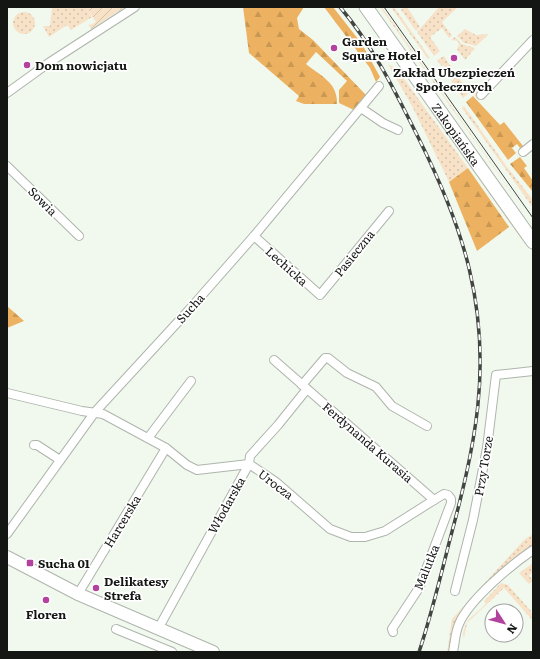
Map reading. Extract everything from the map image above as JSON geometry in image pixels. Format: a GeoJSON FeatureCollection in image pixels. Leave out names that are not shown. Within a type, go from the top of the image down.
{"type":"FeatureCollection","features":[{"type":"Feature","properties":{"kind":"main road","name":"Zakopiańska"},"geometry":{"type":"LineString","coordinates":[[366,7],[533,242]]}},
{"type":"Feature","properties":{"kind":"main road","name":"Zakopiańska"},"geometry":{"type":"LineString","coordinates":[[376,7],[533,230]]}},
{"type":"Feature","properties":{"kind":"street"},"geometry":{"type":"LineString","coordinates":[[7,93],[50,62],[135,7]]}},
{"type":"Feature","properties":{"kind":"street"},"geometry":{"type":"LineString","coordinates":[[481,95],[533,40]]}},
{"type":"Feature","properties":{"kind":"street","name":"Sucha"},"geometry":{"type":"LineString","coordinates":[[7,534],[95,412],[188,311],[254,236],[379,86]]}},
{"type":"Feature","properties":{"kind":"street"},"geometry":{"type":"LineString","coordinates":[[361,108],[383,123],[398,130]]}},
{"type":"Feature","properties":{"kind":"street"},"geometry":{"type":"LineString","coordinates":[[523,152],[533,144]]}},
{"type":"Feature","properties":{"kind":"street","name":"Sowia"},"geometry":{"type":"LineString","coordinates":[[7,166],[79,236]]}},
{"type":"Feature","properties":{"kind":"street","name":"Pasieczna"},"geometry":{"type":"LineString","coordinates":[[320,295],[389,211]]}},
{"type":"Feature","properties":{"kind":"street","name":"Lechicka"},"geometry":{"type":"LineString","coordinates":[[254,236],[320,295]]}},
{"type":"Feature","properties":{"kind":"street"},"geometry":{"type":"LineString","coordinates":[[304,387],[323,359],[328,358],[347,373],[376,387],[392,406],[427,426]]}},
{"type":"Feature","properties":{"kind":"street","name":"Ferdynanda Kurasia"},"geometry":{"type":"LineString","coordinates":[[274,360],[434,500]]}},
{"type":"Feature","properties":{"kind":"street","name":"Przy Torze"},"geometry":{"type":"LineString","coordinates":[[455,591],[473,520],[484,462],[496,375],[533,371]]}},
{"type":"Feature","properties":{"kind":"street"},"geometry":{"type":"LineString","coordinates":[[148,438],[191,381]]}},
{"type":"Feature","properties":{"kind":"street","name":"Włodarska"},"geometry":{"type":"LineString","coordinates":[[158,629],[248,464],[250,456],[278,425],[304,387]]}},
{"type":"Feature","properties":{"kind":"street","name":"Urocza"},"geometry":{"type":"LineString","coordinates":[[7,393],[82,411],[104,414],[166,448],[187,465],[197,470],[248,464],[276,482],[330,529],[351,537],[365,537],[386,531],[444,494],[450,497]]}},
{"type":"Feature","properties":{"kind":"street"},"geometry":{"type":"LineString","coordinates":[[36,444],[60,460]]}},
{"type":"Feature","properties":{"kind":"street","name":"Harcerska"},"geometry":{"type":"LineString","coordinates":[[78,594],[166,448]]}},
{"type":"Feature","properties":{"kind":"street","name":"Malutka"},"geometry":{"type":"LineString","coordinates":[[393,632],[392,629],[395,622],[419,588],[426,574],[451,503],[450,497]]}},
{"type":"Feature","properties":{"kind":"street"},"geometry":{"type":"LineString","coordinates":[[453,652],[459,624],[466,612],[514,563],[533,550]]}},
{"type":"Feature","properties":{"kind":"street"},"geometry":{"type":"LineString","coordinates":[[7,557],[78,594],[213,652]]}},
{"type":"Feature","properties":{"kind":"street"},"geometry":{"type":"LineString","coordinates":[[116,629],[172,652]]}},
{"type":"Feature","properties":{"kind":"shaded area"},"geometry":{"type":"Polygon","coordinates":[[[52,7],[86,7],[92,17],[71,30],[67,25],[49,37],[43,26],[50,26],[52,7]]]}},
{"type":"Feature","properties":{"kind":"shaded area"},"geometry":{"type":"Polygon","coordinates":[[[86,7],[125,7],[91,29],[88,24],[90,25],[96,22],[86,7]]]}},
{"type":"Feature","properties":{"kind":"shaded area"},"geometry":{"type":"Polygon","coordinates":[[[380,7],[382,7],[533,223],[380,7]]]}},
{"type":"Feature","properties":{"kind":"shaded area"},"geometry":{"type":"Polygon","coordinates":[[[391,7],[394,7],[430,58],[428,59],[391,7]]]}},
{"type":"Feature","properties":{"kind":"shaded area"},"geometry":{"type":"Polygon","coordinates":[[[404,7],[407,7],[420,27],[416,31],[401,10],[404,7]]]}},
{"type":"Feature","properties":{"kind":"shaded area"},"geometry":{"type":"Polygon","coordinates":[[[439,7],[458,7],[442,22],[452,36],[449,38],[442,28],[430,37],[440,51],[434,56],[417,32],[439,7]]]}},
{"type":"Feature","properties":{"kind":"shaded area"},"geometry":{"type":"Polygon","coordinates":[[[24,12],[32,15],[35,23],[32,31],[24,34],[16,31],[13,23],[16,15],[24,12]]]}},
{"type":"Feature","properties":{"kind":"shaded area"},"geometry":{"type":"Polygon","coordinates":[[[465,29],[476,35],[489,34],[476,46],[464,43],[457,36],[465,29]]]}},
{"type":"Feature","properties":{"kind":"shaded area"},"geometry":{"type":"Polygon","coordinates":[[[455,37],[462,44],[475,48],[465,60],[457,49],[459,45],[458,41],[451,40],[455,37]]]}},
{"type":"Feature","properties":{"kind":"shaded area"},"geometry":{"type":"Polygon","coordinates":[[[444,56],[455,73],[448,77],[443,69],[445,67],[443,65],[441,66],[437,60],[444,56]]]}},
{"type":"Feature","properties":{"kind":"shaded area"},"geometry":{"type":"Polygon","coordinates":[[[398,59],[525,237],[522,240],[397,62],[398,59]]]}},
{"type":"Feature","properties":{"kind":"shaded area"},"geometry":{"type":"Polygon","coordinates":[[[388,64],[397,69],[468,168],[449,182],[413,108],[388,64]]]}},
{"type":"Feature","properties":{"kind":"shaded area"},"geometry":{"type":"Polygon","coordinates":[[[458,76],[468,91],[474,86],[479,92],[476,97],[471,91],[463,98],[451,81],[458,76]]]}},
{"type":"Feature","properties":{"kind":"shaded area"},"geometry":{"type":"Polygon","coordinates":[[[464,106],[507,167],[533,200],[533,208],[462,108],[464,106]]]}},
{"type":"Feature","properties":{"kind":"shaded area"},"geometry":{"type":"Polygon","coordinates":[[[533,534],[533,545],[513,560],[480,589],[463,609],[455,623],[449,652],[447,652],[452,619],[524,540],[533,534]]]}},
{"type":"Feature","properties":{"kind":"shaded area"},"geometry":{"type":"Polygon","coordinates":[[[533,563],[533,572],[529,575],[533,581],[529,584],[519,573],[533,563]]]}},
{"type":"Feature","properties":{"kind":"shaded area"},"geometry":{"type":"Polygon","coordinates":[[[501,583],[508,585],[524,603],[517,603],[504,588],[488,603],[485,603],[484,601],[501,583]]]}},
{"type":"Feature","properties":{"kind":"shaded area"},"geometry":{"type":"Polygon","coordinates":[[[524,603],[531,611],[533,621],[524,611],[524,603]]]}},
{"type":"Feature","properties":{"kind":"shaded area"},"geometry":{"type":"Polygon","coordinates":[[[484,606],[467,623],[464,638],[463,631],[465,626],[469,619],[484,606]]]}},
{"type":"Feature","properties":{"kind":"green space"},"geometry":{"type":"Polygon","coordinates":[[[243,7],[304,7],[297,18],[299,29],[313,40],[366,95],[354,110],[339,103],[339,90],[347,81],[316,52],[306,64],[323,76],[332,85],[337,97],[337,104],[304,104],[296,101],[299,96],[249,53],[243,7]]]}},
{"type":"Feature","properties":{"kind":"green space"},"geometry":{"type":"Polygon","coordinates":[[[324,7],[333,7],[362,44],[380,77],[376,82],[370,68],[324,7]]]}},
{"type":"Feature","properties":{"kind":"green space"},"geometry":{"type":"Polygon","coordinates":[[[473,96],[500,125],[504,122],[523,146],[520,148],[517,144],[512,148],[516,153],[508,160],[466,102],[473,96]]]}},
{"type":"Feature","properties":{"kind":"green space"},"geometry":{"type":"Polygon","coordinates":[[[520,157],[527,166],[524,168],[533,181],[533,192],[510,164],[520,157]]]}},
{"type":"Feature","properties":{"kind":"green space"},"geometry":{"type":"Polygon","coordinates":[[[468,168],[509,227],[477,251],[449,182],[468,168]]]}},
{"type":"Feature","properties":{"kind":"green space"},"geometry":{"type":"Polygon","coordinates":[[[7,306],[24,321],[7,328],[7,306]]]}},
{"type":"Feature","properties":{"kind":"tram line"},"geometry":{"type":"LineString","coordinates":[[384,7],[533,218]]}},
{"type":"Feature","properties":{"kind":"railway"},"geometry":{"type":"LineString","coordinates":[[340,7],[363,37],[383,69],[433,169],[447,201],[465,251],[476,305],[480,340],[480,373],[478,407],[473,440],[435,598],[419,652]]}},
{"type":"Feature","properties":{"kind":"place","name":"Garden Square Hotel"},"geometry":{"type":"Point","coordinates":[334,48]}},
{"type":"Feature","properties":{"kind":"place","name":"Zakład Ubezpieczeń Społecznych"},"geometry":{"type":"Point","coordinates":[454,58]}},
{"type":"Feature","properties":{"kind":"place","name":"Dom nowicjatu"},"geometry":{"type":"Point","coordinates":[27,65]}},
{"type":"Feature","properties":{"kind":"place","name":"Sucha 01"},"geometry":{"type":"Point","coordinates":[30,563]}},
{"type":"Feature","properties":{"kind":"place","name":"Delikatesy Strefa"},"geometry":{"type":"Point","coordinates":[96,588]}},
{"type":"Feature","properties":{"kind":"place","name":"Floren"},"geometry":{"type":"Point","coordinates":[46,600]}}]}
